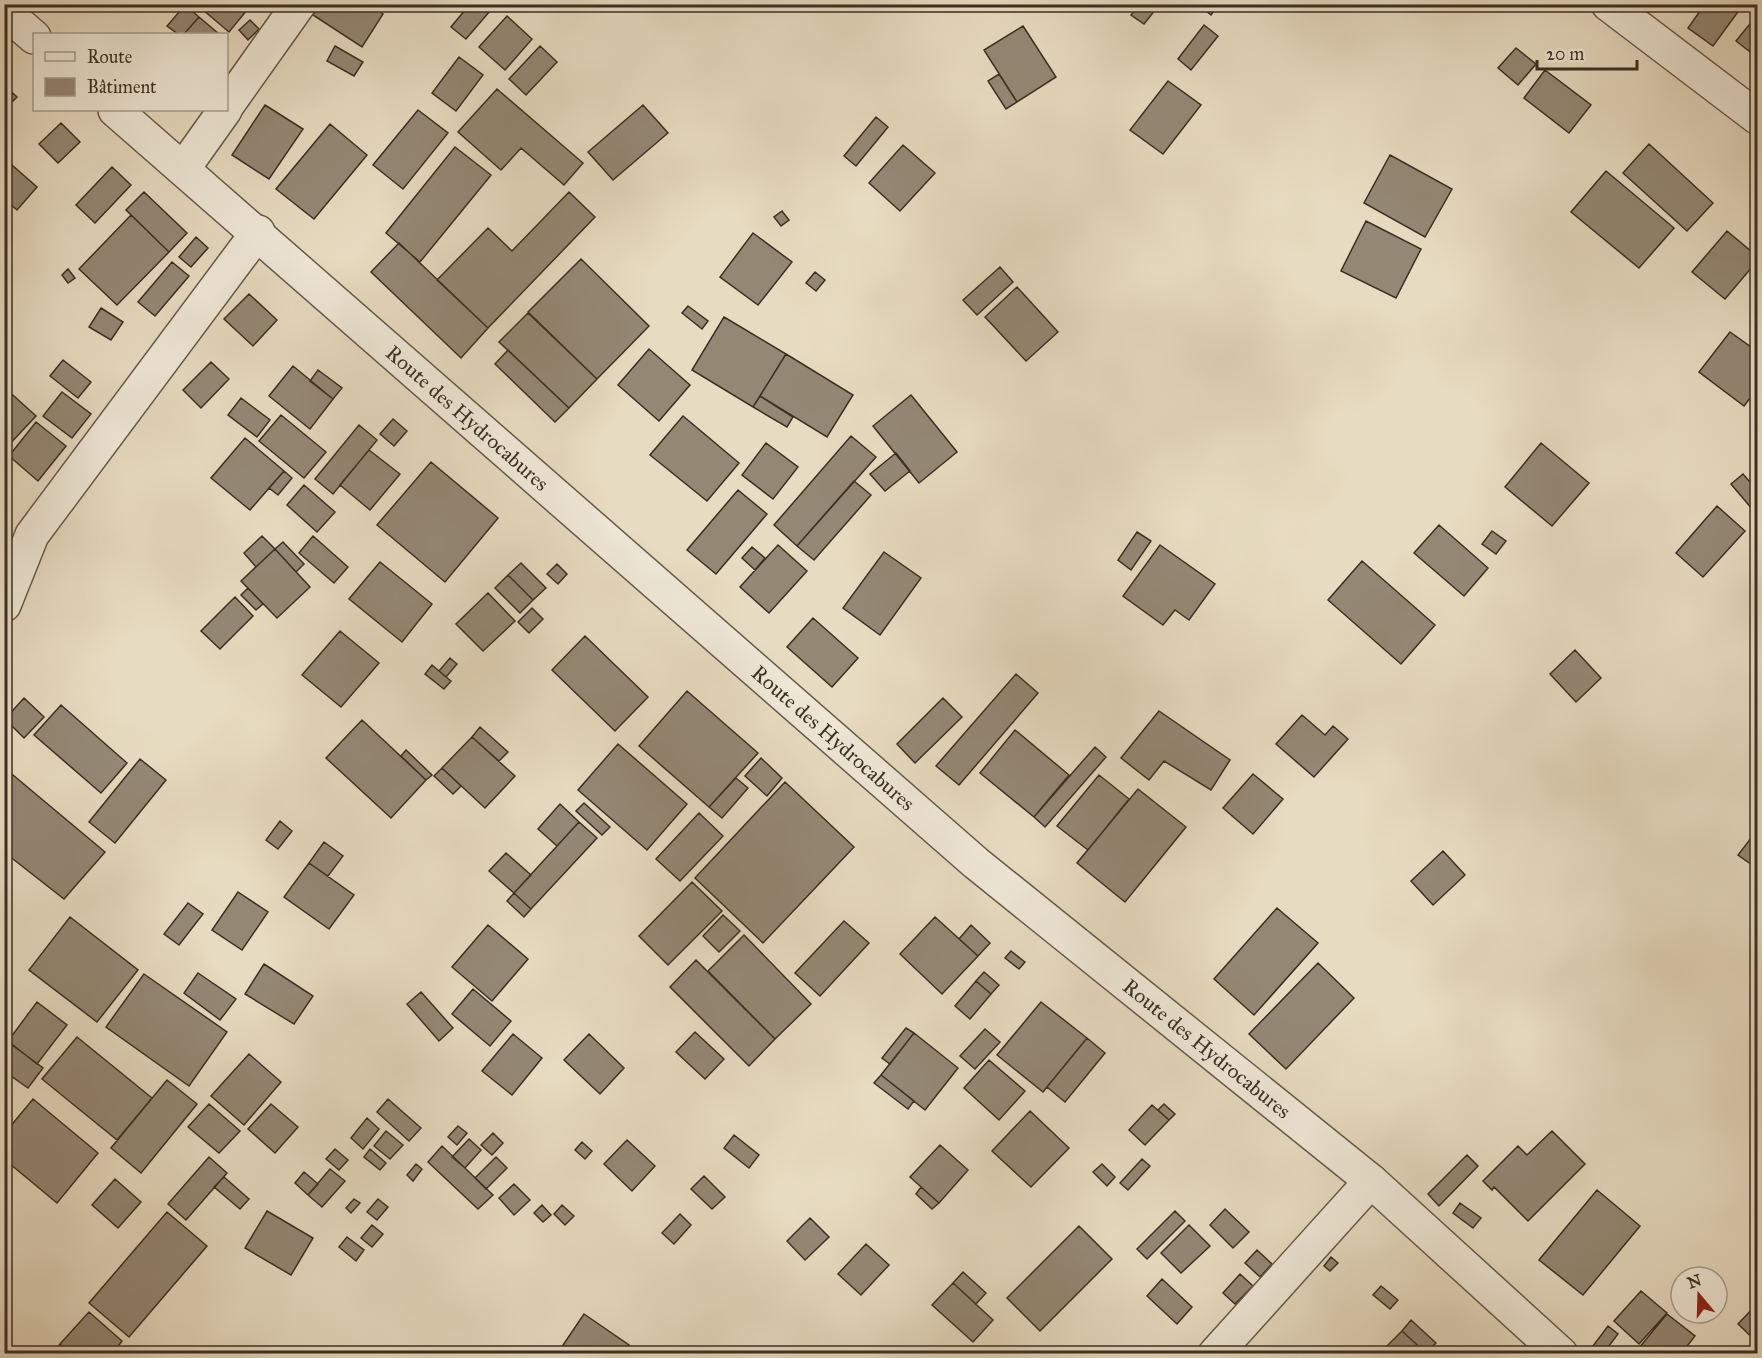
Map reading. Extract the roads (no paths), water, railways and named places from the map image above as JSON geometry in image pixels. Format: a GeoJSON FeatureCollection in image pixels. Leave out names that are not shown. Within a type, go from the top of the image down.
{"type":"FeatureCollection","features":[{"type":"Feature","properties":{"kind":"street"},"geometry":{"type":"LineString","coordinates":[[228,105],[299,4]]}},
{"type":"Feature","properties":{"kind":"street"},"geometry":{"type":"LineString","coordinates":[[1608,4],[1758,118]]}},
{"type":"Feature","properties":{"kind":"street"},"geometry":{"type":"LineString","coordinates":[[4,11],[33,37]]}},
{"type":"Feature","properties":{"kind":"street","name":"Route des Hydrocabures"},"geometry":{"type":"LineString","coordinates":[[116,111],[258,232],[976,863],[1371,1180],[1561,1353]]}},
{"type":"Feature","properties":{"kind":"street"},"geometry":{"type":"LineString","coordinates":[[183,170],[224,111]]}},
{"type":"Feature","properties":{"kind":"street"},"geometry":{"type":"LineString","coordinates":[[4,605],[32,535],[258,232]]}},
{"type":"Feature","properties":{"kind":"street"},"geometry":{"type":"LineString","coordinates":[[1215,1353],[1371,1180]]}}]}
